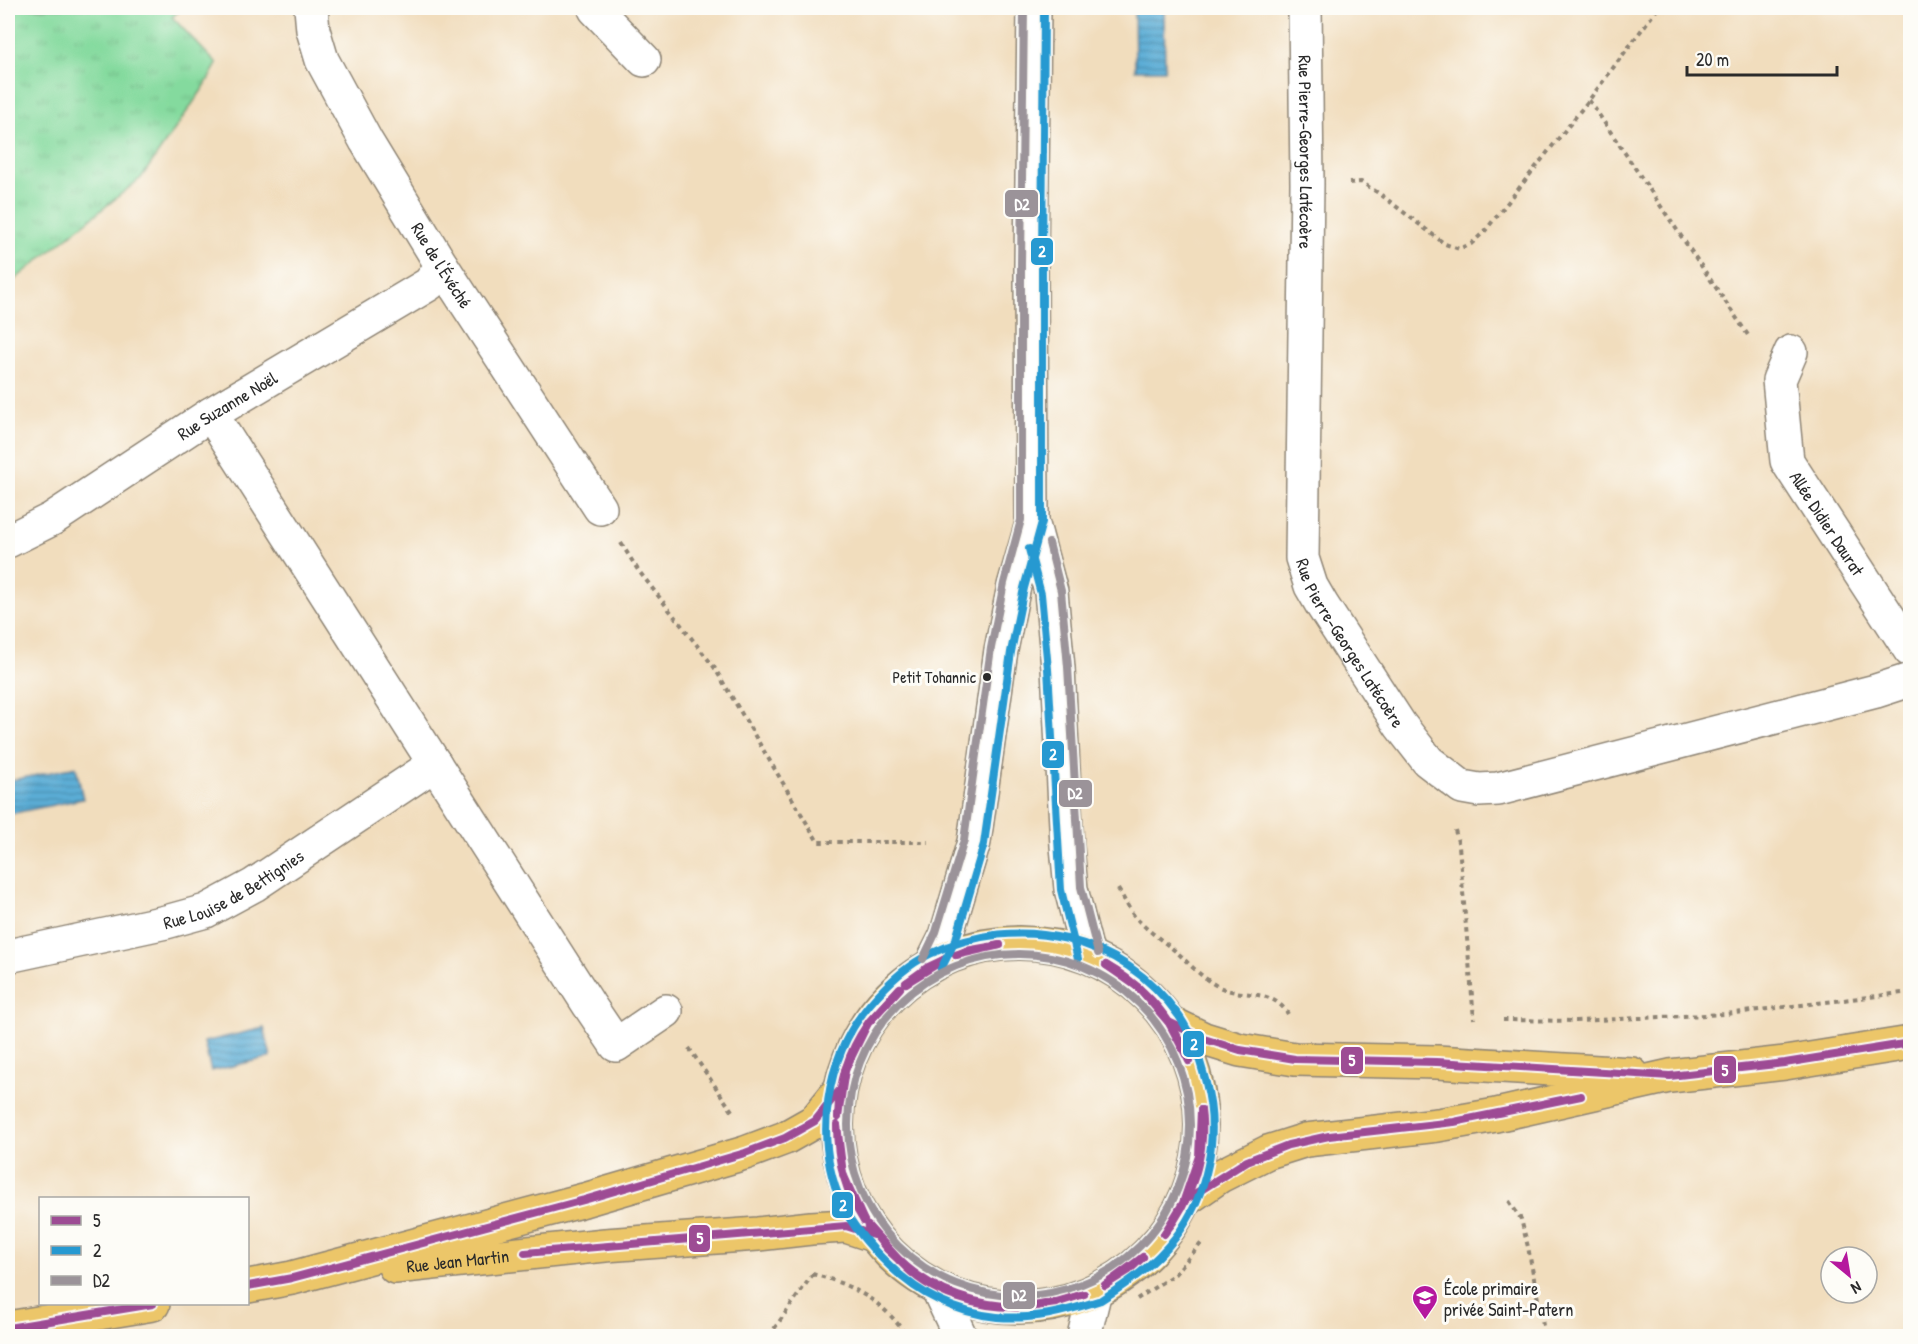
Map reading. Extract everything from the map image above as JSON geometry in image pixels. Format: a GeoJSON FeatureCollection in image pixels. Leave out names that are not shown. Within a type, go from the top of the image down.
{"type":"FeatureCollection","features":[{"type":"Feature","properties":{"kind":"main road"},"geometry":{"type":"LineString","coordinates":[[1009,943],[1049,944],[1088,956],[1120,972],[1148,995],[1171,1023],[1191,1064],[1201,1109],[1199,1156],[1185,1200],[1163,1237],[1132,1269],[1095,1291],[1056,1304],[1016,1308],[976,1303],[938,1289],[914,1274],[892,1256],[873,1235],[853,1203],[841,1167],[836,1129],[839,1091],[851,1052],[871,1017],[898,988],[932,964],[969,949],[1009,943]]}},
{"type":"Feature","properties":{"kind":"main road"},"geometry":{"type":"LineString","coordinates":[[1171,1023],[1204,1039],[1240,1050],[1295,1059],[1437,1062],[1670,1076]]}},
{"type":"Feature","properties":{"kind":"main road"},"geometry":{"type":"LineString","coordinates":[[1185,1200],[1220,1176],[1268,1152],[1306,1140],[1438,1125],[1496,1115],[1670,1076],[1785,1063],[1911,1043]]}},
{"type":"Feature","properties":{"kind":"main road","name":"Rue Jean Martin"},"geometry":{"type":"LineString","coordinates":[[292,1278],[584,1200],[745,1153],[785,1138],[815,1121],[839,1091]]}},
{"type":"Feature","properties":{"kind":"main road","name":"Rue Jean Martin"},"geometry":{"type":"LineString","coordinates":[[249,1286],[292,1278],[605,1245],[812,1228],[846,1226],[873,1235]]}},
{"type":"Feature","properties":{"kind":"main road"},"geometry":{"type":"LineString","coordinates":[[8,1328],[147,1305]]}},
{"type":"Feature","properties":{"kind":"street","name":"Rue de l'Évéché"},"geometry":{"type":"LineString","coordinates":[[311,8],[313,30],[322,60],[366,141],[442,266],[600,508]]}},
{"type":"Feature","properties":{"kind":"street"},"geometry":{"type":"LineString","coordinates":[[595,8],[644,60]]}},
{"type":"Feature","properties":{"kind":"street"},"geometry":{"type":"LineString","coordinates":[[1034,8],[1031,265],[1032,521],[1051,592],[1058,668],[1070,878],[1088,956]]}},
{"type":"Feature","properties":{"kind":"street","name":"Rue Pierre-Georges Latécoère"},"geometry":{"type":"LineString","coordinates":[[1305,8],[1307,184],[1302,558],[1311,586],[1400,725],[1428,761],[1462,787]]}},
{"type":"Feature","properties":{"kind":"street","name":"Rue Suzanne Noël"},"geometry":{"type":"LineString","coordinates":[[8,541],[52,519],[211,414],[429,284],[442,266]]}},
{"type":"Feature","properties":{"kind":"street","name":"Allée Didier Daurat"},"geometry":{"type":"LineString","coordinates":[[1785,366],[1787,461],[1911,650]]}},
{"type":"Feature","properties":{"kind":"street"},"geometry":{"type":"LineString","coordinates":[[211,414],[616,1045],[666,1011]]}},
{"type":"Feature","properties":{"kind":"street"},"geometry":{"type":"LineString","coordinates":[[932,964],[946,936],[974,842],[1001,650],[1014,586],[1032,521]]}},
{"type":"Feature","properties":{"kind":"street"},"geometry":{"type":"LineString","coordinates":[[1462,787],[1479,790],[1498,789],[1911,680]]}},
{"type":"Feature","properties":{"kind":"street","name":"Rue Louise de Bettignies"},"geometry":{"type":"LineString","coordinates":[[8,956],[166,922],[206,911],[254,885],[435,764]]}},
{"type":"Feature","properties":{"kind":"street"},"geometry":{"type":"LineString","coordinates":[[938,1289],[960,1336]]}},
{"type":"Feature","properties":{"kind":"street"},"geometry":{"type":"LineString","coordinates":[[1084,1336],[1095,1291]]}},
{"type":"Feature","properties":{"kind":"path"},"geometry":{"type":"LineString","coordinates":[[1307,184],[1361,182],[1445,244],[1459,249],[1471,244],[1485,231],[1589,100],[1658,8]]}},
{"type":"Feature","properties":{"kind":"path"},"geometry":{"type":"LineString","coordinates":[[1904,8],[1911,17]]}},
{"type":"Feature","properties":{"kind":"path"},"geometry":{"type":"LineString","coordinates":[[1589,100],[1785,366]]}},
{"type":"Feature","properties":{"kind":"path"},"geometry":{"type":"LineString","coordinates":[[600,508],[638,570],[714,667],[818,842],[974,842]]}},
{"type":"Feature","properties":{"kind":"path"},"geometry":{"type":"LineString","coordinates":[[1462,787],[1451,812],[1459,846],[1474,1019]]}},
{"type":"Feature","properties":{"kind":"path"},"geometry":{"type":"LineString","coordinates":[[1115,884],[1138,919],[1200,974],[1220,987],[1240,993],[1271,997],[1282,1004],[1289,1015],[1298,1015]]}},
{"type":"Feature","properties":{"kind":"path"},"geometry":{"type":"LineString","coordinates":[[1497,1020],[1576,1021],[1726,1014],[1911,992]]}},
{"type":"Feature","properties":{"kind":"path"},"geometry":{"type":"LineString","coordinates":[[1465,1019],[1485,1019]]}},
{"type":"Feature","properties":{"kind":"path"},"geometry":{"type":"LineString","coordinates":[[1509,1201],[1521,1219],[1545,1336]]}},
{"type":"Feature","properties":{"kind":"path"},"geometry":{"type":"LineString","coordinates":[[1129,1305],[1175,1274],[1210,1232]]}},
{"type":"Feature","properties":{"kind":"path"},"geometry":{"type":"LineString","coordinates":[[769,1336],[813,1274],[839,1281],[883,1307],[906,1336]]}},
{"type":"Feature","properties":{"kind":"green space"},"geometry":{"type":"Polygon","coordinates":[[[8,8],[183,8],[172,17],[217,64],[204,87],[141,178],[8,285],[8,8]]]}},
{"type":"Feature","properties":{"kind":"water"},"geometry":{"type":"Polygon","coordinates":[[[1134,8],[1164,8],[1165,70],[1135,70],[1134,8]]]}},
{"type":"Feature","properties":{"kind":"water"},"geometry":{"type":"Polygon","coordinates":[[[76,767],[83,799],[9,814],[8,781],[76,767]]]}},
{"type":"Feature","properties":{"kind":"water"},"geometry":{"type":"Polygon","coordinates":[[[264,1028],[271,1057],[211,1071],[204,1042],[264,1028]]]}},
{"type":"Feature","properties":{"kind":"transit line","name":"D2"},"geometry":{"type":"LineString","coordinates":[[923,959],[936,932],[964,840],[991,648],[1004,583],[1021,520],[1024,8]]}},
{"type":"Feature","properties":{"kind":"transit line","name":"2"},"geometry":{"type":"LineString","coordinates":[[941,969],[956,939],[984,844],[1011,652],[1024,588],[1042,522],[1044,8]]}},
{"type":"Feature","properties":{"kind":"transit line","name":"D2"},"geometry":{"type":"LineString","coordinates":[[1049,543],[1061,591],[1068,667],[1081,887],[1098,953]]}},
{"type":"Feature","properties":{"kind":"transit line","name":"2"},"geometry":{"type":"LineString","coordinates":[[1029,549],[1041,594],[1048,669],[1061,890],[1078,959]]}},
{"type":"Feature","properties":{"kind":"transit line","name":"2"},"geometry":{"type":"LineString","coordinates":[[1098,1301],[1061,1312],[1010,1318],[982,1315],[953,1306],[913,1285],[890,1266],[863,1237],[842,1204],[833,1179],[826,1127],[828,1100],[834,1074],[855,1025],[870,1004],[898,976],[930,954],[964,941],[998,935],[1033,934],[1066,939],[1099,950],[1129,966],[1156,988],[1179,1016],[1196,1048],[1206,1083],[1212,1124],[1208,1164],[1196,1203],[1175,1238],[1159,1257],[1101,1300]]}},
{"type":"Feature","properties":{"kind":"transit line","name":"5"},"geometry":{"type":"LineString","coordinates":[[956,955],[1000,945]]}},
{"type":"Feature","properties":{"kind":"transit line","name":"5"},"geometry":{"type":"LineString","coordinates":[[956,955],[1000,945]]}},
{"type":"Feature","properties":{"kind":"transit line","name":"D2"},"geometry":{"type":"LineString","coordinates":[[1019,954],[1052,958],[1084,967],[1114,983],[1140,1004],[1161,1030],[1177,1060],[1186,1092],[1190,1125],[1186,1158],[1177,1190],[1161,1220],[1140,1246],[1114,1267],[1084,1283],[1052,1292],[1019,1296],[986,1292],[954,1283],[924,1267],[898,1246],[877,1220],[861,1190],[852,1158],[848,1125],[852,1092],[861,1060],[877,1030],[898,1004],[924,983],[954,967],[986,958],[1019,954]]}},
{"type":"Feature","properties":{"kind":"transit line","name":"5"},"geometry":{"type":"LineString","coordinates":[[906,983],[928,967],[945,959]]}},
{"type":"Feature","properties":{"kind":"transit line","name":"5"},"geometry":{"type":"LineString","coordinates":[[906,983],[945,959]]}},
{"type":"Feature","properties":{"kind":"transit line","name":"5"},"geometry":{"type":"LineString","coordinates":[[1106,965],[1133,983],[1156,1006],[1175,1031],[1189,1061]]}},
{"type":"Feature","properties":{"kind":"transit line","name":"5"},"geometry":{"type":"LineString","coordinates":[[1106,965],[1139,988],[1169,1023],[1189,1061]]}},
{"type":"Feature","properties":{"kind":"transit line","name":"5"},"geometry":{"type":"LineString","coordinates":[[869,1022],[900,988]]}},
{"type":"Feature","properties":{"kind":"transit line","name":"5"},"geometry":{"type":"LineString","coordinates":[[869,1022],[900,988]]}},
{"type":"Feature","properties":{"kind":"transit line","name":"5"},"geometry":{"type":"LineString","coordinates":[[1171,1023],[1204,1039],[1240,1050],[1295,1059],[1437,1062],[1670,1076],[1785,1063],[1910,1043]]}},
{"type":"Feature","properties":{"kind":"transit line","name":"5"},"geometry":{"type":"LineString","coordinates":[[838,1117],[840,1092],[846,1069],[860,1035],[867,1025]]}},
{"type":"Feature","properties":{"kind":"transit line","name":"5"},"geometry":{"type":"LineString","coordinates":[[838,1117],[845,1070],[867,1025]]}},
{"type":"Feature","properties":{"kind":"transit line","name":"5"},"geometry":{"type":"LineString","coordinates":[[249,1286],[292,1278],[584,1200],[745,1153],[785,1138],[815,1121],[839,1091]]}},
{"type":"Feature","properties":{"kind":"transit line","name":"5"},"geometry":{"type":"LineString","coordinates":[[1185,1200],[1247,1161],[1288,1145],[1329,1136],[1454,1122],[1581,1096]]}},
{"type":"Feature","properties":{"kind":"transit line","name":"5"},"geometry":{"type":"LineString","coordinates":[[1164,1234],[1183,1203],[1199,1156],[1201,1110]]}},
{"type":"Feature","properties":{"kind":"transit line","name":"5"},"geometry":{"type":"LineString","coordinates":[[1164,1234],[1182,1207],[1195,1176],[1202,1143],[1201,1110]]}},
{"type":"Feature","properties":{"kind":"transit line","name":"5"},"geometry":{"type":"LineString","coordinates":[[837,1125],[843,1174],[864,1221]]}},
{"type":"Feature","properties":{"kind":"transit line","name":"5"},"geometry":{"type":"LineString","coordinates":[[837,1125],[843,1175],[864,1221]]}},
{"type":"Feature","properties":{"kind":"transit line","name":"5"},"geometry":{"type":"LineString","coordinates":[[525,1253],[846,1226],[873,1235]]}},
{"type":"Feature","properties":{"kind":"transit line","name":"5"},"geometry":{"type":"LineString","coordinates":[[868,1226],[900,1261]]}},
{"type":"Feature","properties":{"kind":"transit line","name":"5"},"geometry":{"type":"LineString","coordinates":[[868,1226],[900,1261]]}},
{"type":"Feature","properties":{"kind":"transit line","name":"5"},"geometry":{"type":"LineString","coordinates":[[1105,1285],[1143,1257]]}},
{"type":"Feature","properties":{"kind":"transit line","name":"5"},"geometry":{"type":"LineString","coordinates":[[1105,1285],[1129,1270],[1143,1257]]}},
{"type":"Feature","properties":{"kind":"transit line","name":"5"},"geometry":{"type":"LineString","coordinates":[[900,1261],[927,1282],[958,1296],[990,1304],[1024,1307]]}},
{"type":"Feature","properties":{"kind":"transit line","name":"5"},"geometry":{"type":"LineString","coordinates":[[900,1261],[926,1283],[957,1297],[991,1305],[1024,1307]]}},
{"type":"Feature","properties":{"kind":"transit line","name":"5"},"geometry":{"type":"LineString","coordinates":[[1029,1307],[1084,1294]]}},
{"type":"Feature","properties":{"kind":"transit line","name":"5"},"geometry":{"type":"LineString","coordinates":[[1029,1307],[1056,1303],[1084,1294]]}},
{"type":"Feature","properties":{"kind":"transit line","name":"5"},"geometry":{"type":"LineString","coordinates":[[8,1328],[147,1305]]}},
{"type":"Feature","properties":{"kind":"place","name":"Petit Tohannic"},"geometry":{"type":"Point","coordinates":[987,677]}},
{"type":"Feature","properties":{"kind":"place","name":"École primaire privée Saint-Patern"},"geometry":{"type":"Point","coordinates":[1425,1321]}}]}
